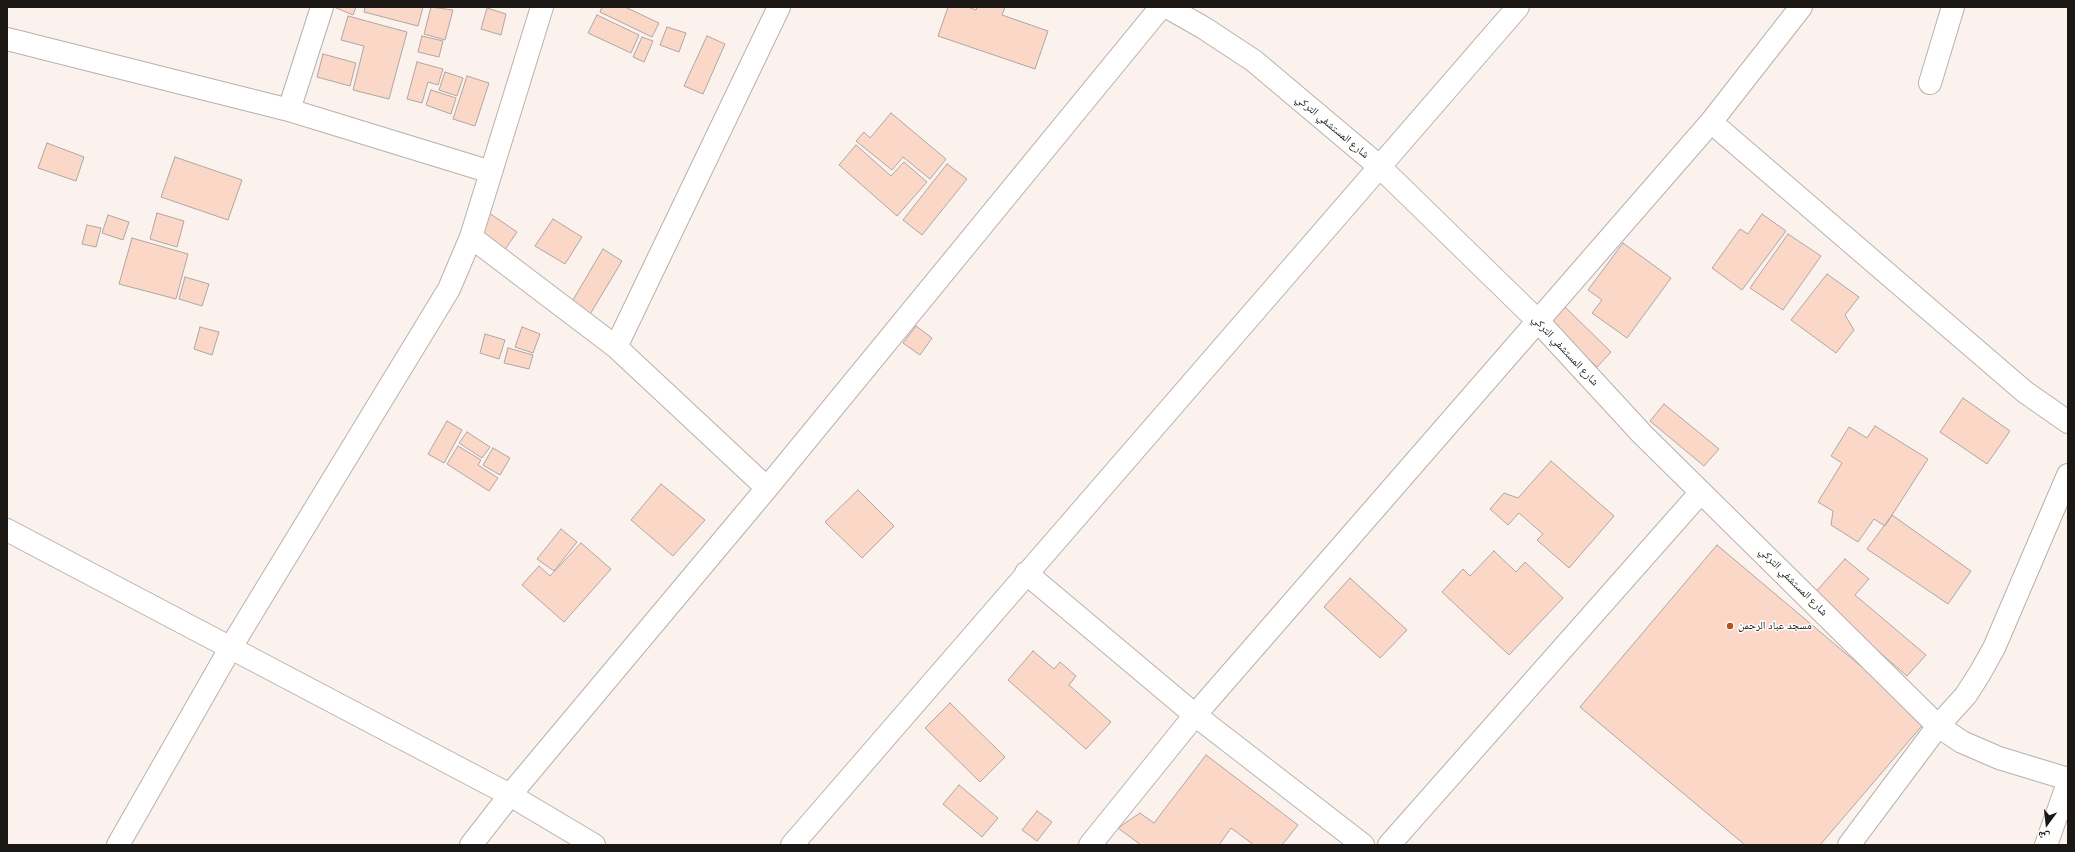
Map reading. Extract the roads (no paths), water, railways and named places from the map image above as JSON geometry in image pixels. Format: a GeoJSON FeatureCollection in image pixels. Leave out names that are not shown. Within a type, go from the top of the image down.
{"type":"FeatureCollection","features":[{"type":"Feature","properties":{"kind":"street"},"geometry":{"type":"LineString","coordinates":[[289,110],[322,7]]}},
{"type":"Feature","properties":{"kind":"street"},"geometry":{"type":"LineString","coordinates":[[118,845],[232,647],[449,289],[471,237],[542,7]]}},
{"type":"Feature","properties":{"kind":"street"},"geometry":{"type":"LineString","coordinates":[[616,347],[778,7]]}},
{"type":"Feature","properties":{"kind":"street"},"geometry":{"type":"LineString","coordinates":[[471,845],[510,795],[767,488],[1161,7]]}},
{"type":"Feature","properties":{"kind":"street","name":"شارع المستشفي التركي"},"geometry":{"type":"LineString","coordinates":[[1167,7],[1204,28],[1254,61],[1380,168],[1536,320],[1642,434],[1938,726],[1962,742],[1998,758],[2068,779]]}},
{"type":"Feature","properties":{"kind":"street"},"geometry":{"type":"LineString","coordinates":[[792,845],[1026,573],[1380,168],[1518,7]]}},
{"type":"Feature","properties":{"kind":"street"},"geometry":{"type":"LineString","coordinates":[[1930,83],[1953,7]]}},
{"type":"Feature","properties":{"kind":"street"},"geometry":{"type":"LineString","coordinates":[[1090,845],[1195,714],[1536,320],[1711,122],[1799,8]]}},
{"type":"Feature","properties":{"kind":"street"},"geometry":{"type":"LineString","coordinates":[[7,40],[289,110],[491,172]]}},
{"type":"Feature","properties":{"kind":"street"},"geometry":{"type":"LineString","coordinates":[[1711,122],[2019,387],[2068,422]]}},
{"type":"Feature","properties":{"kind":"street"},"geometry":{"type":"LineString","coordinates":[[471,237],[616,347],[767,488]]}},
{"type":"Feature","properties":{"kind":"street"},"geometry":{"type":"LineString","coordinates":[[1849,845],[1938,726],[1966,695],[1994,648],[2068,475]]}},
{"type":"Feature","properties":{"kind":"street"},"geometry":{"type":"LineString","coordinates":[[1389,845],[1701,492]]}},
{"type":"Feature","properties":{"kind":"street"},"geometry":{"type":"LineString","coordinates":[[7,530],[232,647],[510,795],[594,845]]}},
{"type":"Feature","properties":{"kind":"street"},"geometry":{"type":"LineString","coordinates":[[1026,573],[1195,714],[1363,845]]}},
{"type":"Feature","properties":{"kind":"street"},"geometry":{"type":"LineString","coordinates":[[2046,845],[2068,783]]}},
{"type":"Feature","properties":{"kind":"place","name":"مسجد عباد الرحمن"},"geometry":{"type":"Point","coordinates":[1730,626]}}]}
